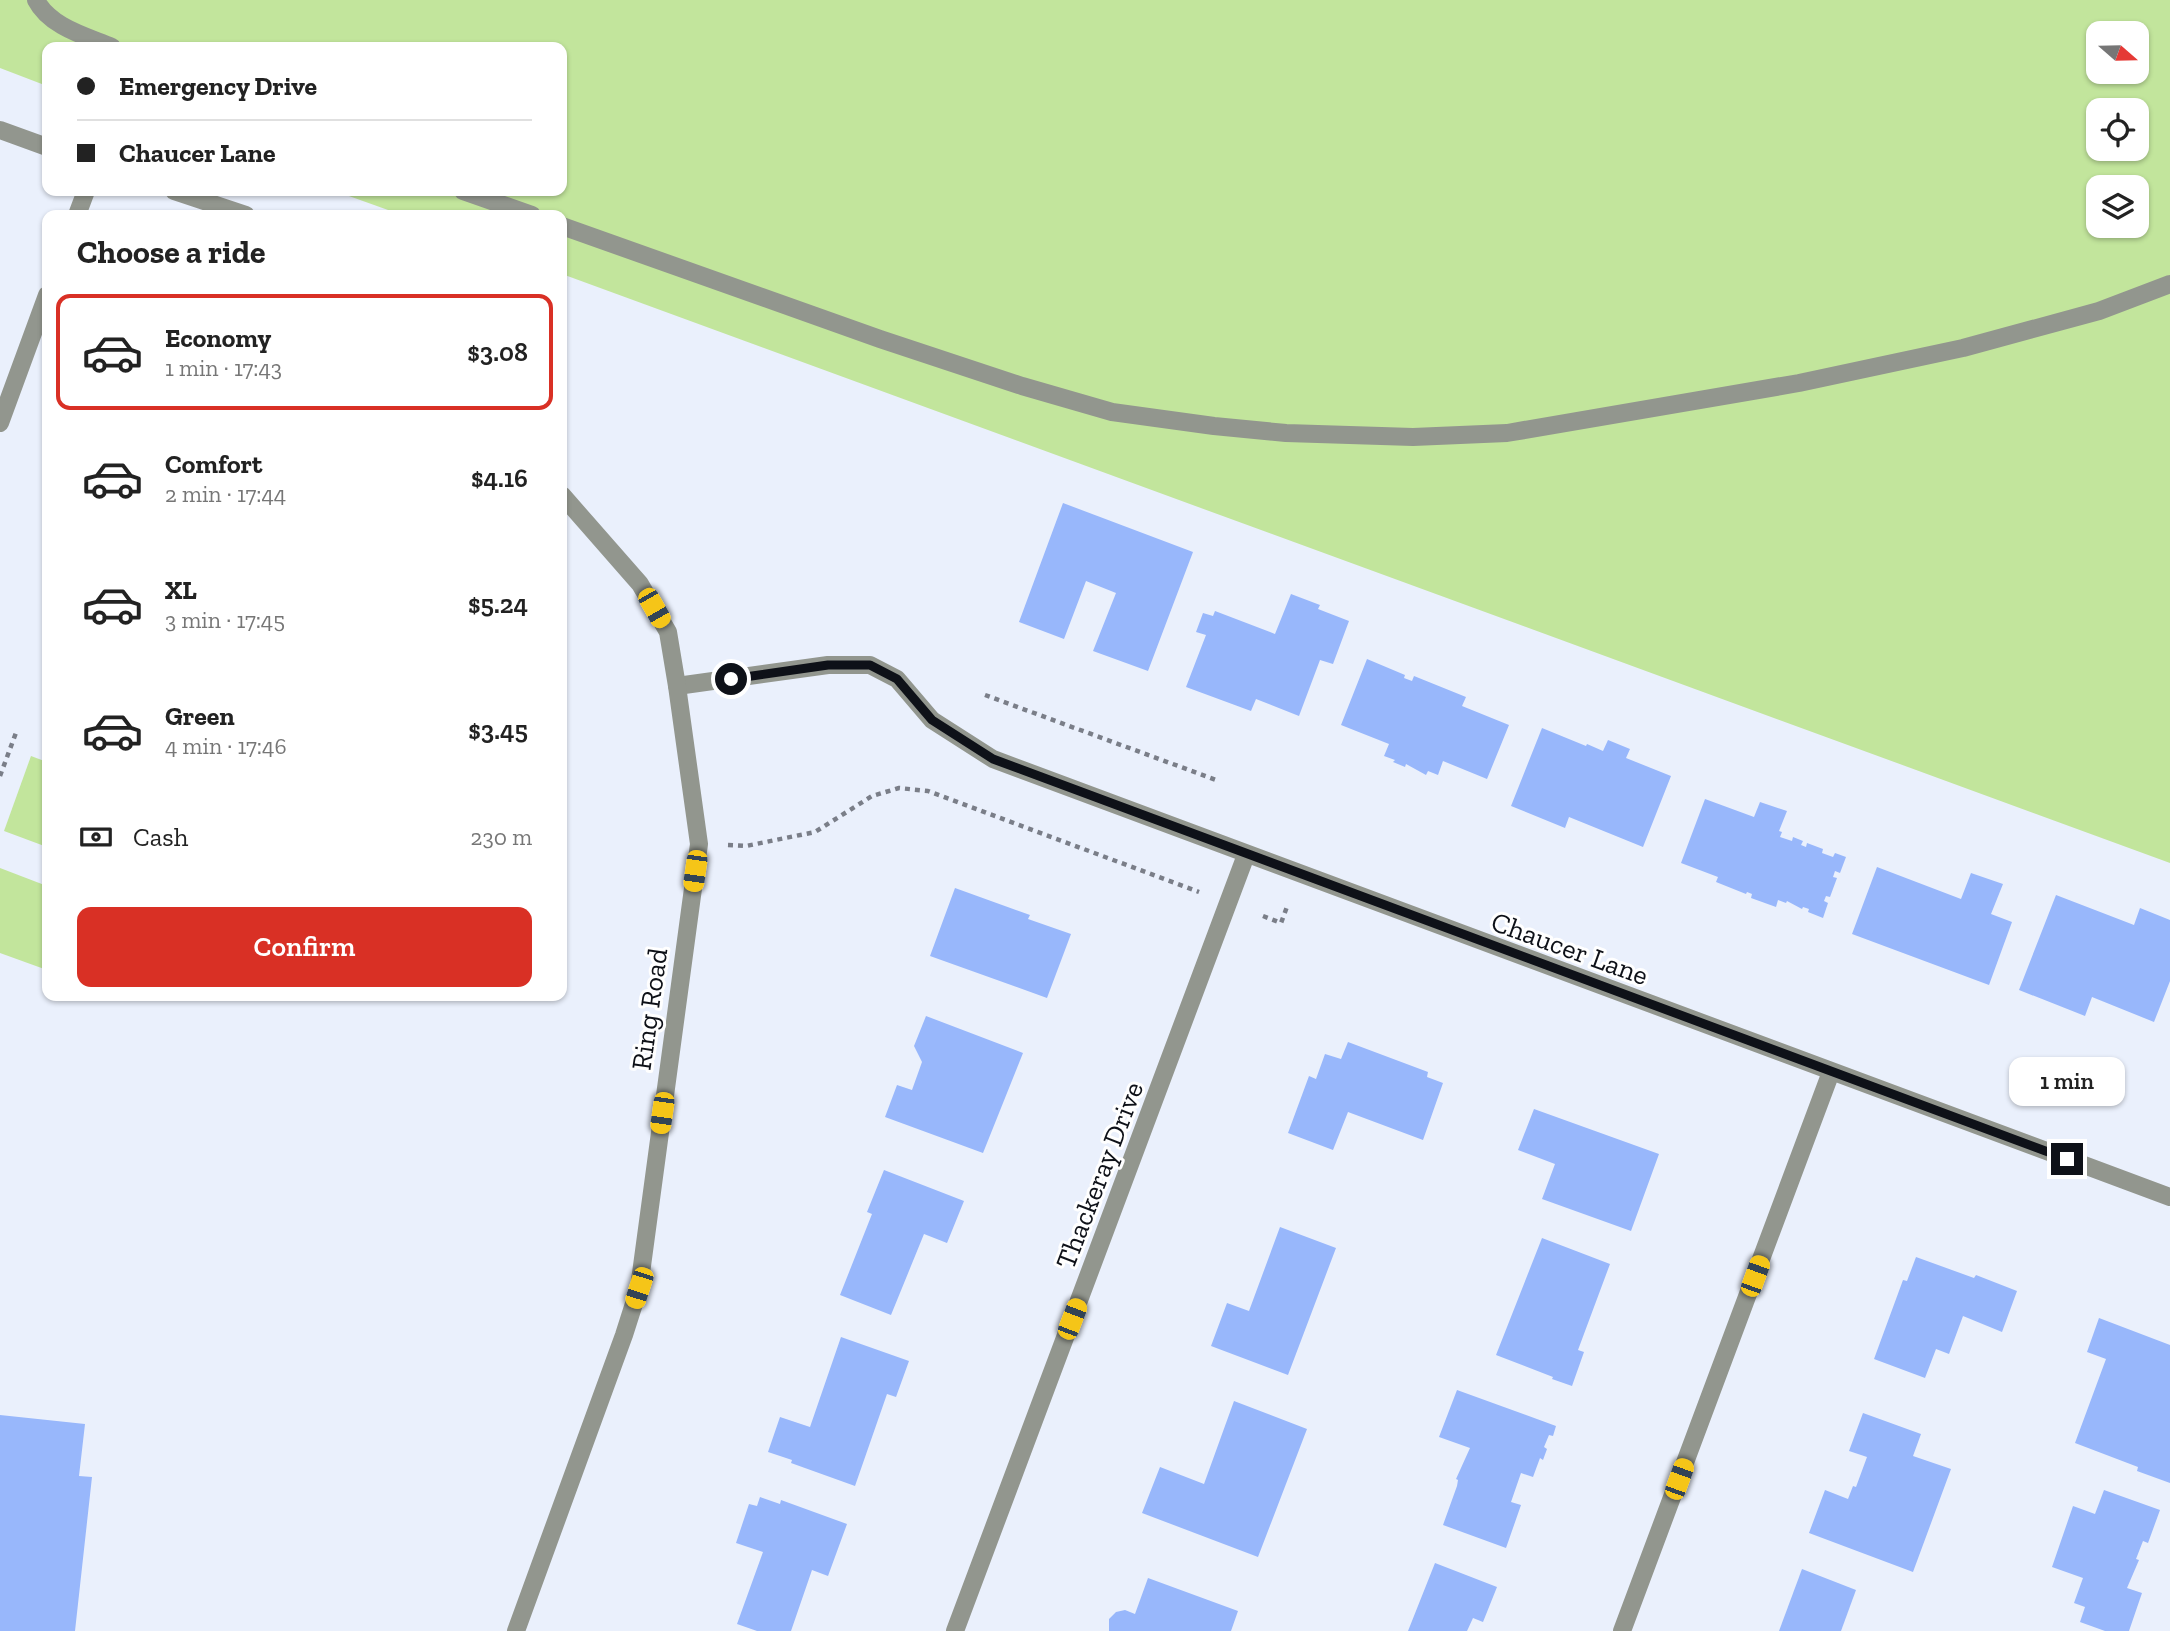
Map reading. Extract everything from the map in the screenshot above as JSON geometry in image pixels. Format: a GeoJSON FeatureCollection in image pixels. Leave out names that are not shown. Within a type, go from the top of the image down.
{"type":"FeatureCollection","features":[{"type":"Feature","properties":{"kind":"street"},"geometry":{"type":"LineString","coordinates":[[36,0],[58,24],[100,42]]}},
{"type":"Feature","properties":{"kind":"street"},"geometry":{"type":"LineString","coordinates":[[0,130],[42,145]]}},
{"type":"Feature","properties":{"kind":"street"},"geometry":{"type":"LineString","coordinates":[[189,196],[231,210]]}},
{"type":"Feature","properties":{"kind":"street"},"geometry":{"type":"LineString","coordinates":[[477,196],[518,210]]}},
{"type":"Feature","properties":{"kind":"street"},"geometry":{"type":"LineString","coordinates":[[567,228],[880,339],[1112,412],[1286,433],[1413,437],[1507,433],[1799,383],[1963,348],[2099,312],[2170,284]]}},
{"type":"Feature","properties":{"kind":"street"},"geometry":{"type":"LineString","coordinates":[[0,423],[42,309]]}},
{"type":"Feature","properties":{"kind":"street","name":"Ring Road"},"geometry":{"type":"LineString","coordinates":[[516,1631],[639,1288],[698,844],[668,632],[640,584],[567,501]]}},
{"type":"Feature","properties":{"kind":"street","name":"Chaucer Lane"},"geometry":{"type":"LineString","coordinates":[[677,686],[828,665],[870,665],[897,679],[932,720],[993,759],[2170,1198]]}},
{"type":"Feature","properties":{"kind":"street","name":"Thackeray Drive"},"geometry":{"type":"LineString","coordinates":[[955,1631],[1247,855]]}},
{"type":"Feature","properties":{"kind":"street"},"geometry":{"type":"LineString","coordinates":[[1622,1631],[1831,1072]]}},
{"type":"Feature","properties":{"kind":"path"},"geometry":{"type":"LineString","coordinates":[[985,695],[1219,781]]}},
{"type":"Feature","properties":{"kind":"path"},"geometry":{"type":"LineString","coordinates":[[0,776],[17,730]]}},
{"type":"Feature","properties":{"kind":"path"},"geometry":{"type":"LineString","coordinates":[[698,844],[746,846],[815,832],[872,796],[900,788],[928,790],[1199,892]]}},
{"type":"Feature","properties":{"kind":"path"},"geometry":{"type":"LineString","coordinates":[[1263,916],[1281,923],[1288,904]]}},
{"type":"Feature","properties":{"kind":"green space"},"geometry":{"type":"Polygon","coordinates":[[[0,0],[2170,0],[2170,863],[567,276],[567,210],[388,210],[349,196],[567,196],[567,42],[42,42],[42,84],[0,68],[0,0]]]}},
{"type":"Feature","properties":{"kind":"green space"},"geometry":{"type":"Polygon","coordinates":[[[31,756],[42,760],[42,845],[4,831],[31,756]]]}},
{"type":"Feature","properties":{"kind":"green space"},"geometry":{"type":"Polygon","coordinates":[[[0,868],[42,884],[42,968],[0,953],[0,868]]]}},
{"type":"Feature","properties":{"kind":"building"},"geometry":{"type":"Polygon","coordinates":[[[1063,503],[1193,552],[1148,671],[1093,651],[1116,593],[1086,581],[1064,639],[1019,622],[1063,503]]]}},
{"type":"Feature","properties":{"kind":"building"},"geometry":{"type":"Polygon","coordinates":[[[1291,594],[1320,605],[1318,609],[1349,621],[1333,664],[1320,660],[1299,716],[1256,699],[1251,711],[1186,687],[1206,635],[1196,632],[1203,613],[1213,616],[1215,611],[1275,634],[1291,594]]]}},
{"type":"Feature","properties":{"kind":"building"},"geometry":{"type":"Polygon","coordinates":[[[1367,659],[1405,675],[1404,678],[1412,681],[1414,676],[1466,697],[1462,706],[1509,725],[1487,779],[1443,761],[1438,775],[1428,771],[1426,775],[1384,756],[1389,744],[1341,725],[1367,659]]]}},
{"type":"Feature","properties":{"kind":"building"},"geometry":{"type":"Polygon","coordinates":[[[1542,728],[1603,751],[1608,740],[1630,749],[1626,758],[1671,776],[1643,847],[1569,817],[1565,828],[1511,806],[1542,728]]]}},
{"type":"Feature","properties":{"kind":"building"},"geometry":{"type":"Polygon","coordinates":[[[1705,799],[1754,817],[1760,802],[1787,811],[1779,831],[1782,832],[1780,837],[1792,841],[1793,837],[1803,841],[1801,845],[1806,847],[1807,843],[1823,849],[1822,853],[1833,857],[1835,853],[1846,857],[1840,873],[1835,871],[1833,877],[1837,878],[1830,897],[1826,896],[1824,901],[1828,903],[1823,918],[1808,912],[1809,909],[1802,909],[1787,901],[1778,900],[1776,907],[1751,898],[1752,894],[1716,882],[1718,877],[1681,863],[1705,799]]]}},
{"type":"Feature","properties":{"kind":"building"},"geometry":{"type":"Polygon","coordinates":[[[1877,867],[1961,899],[1971,873],[2003,884],[1991,914],[2012,922],[1989,985],[1852,934],[1877,867]]]}},
{"type":"Feature","properties":{"kind":"building"},"geometry":{"type":"Polygon","coordinates":[[[955,888],[1030,915],[1028,919],[1071,934],[1047,998],[930,956],[955,888]]]}},
{"type":"Feature","properties":{"kind":"building"},"geometry":{"type":"Polygon","coordinates":[[[2056,895],[2134,925],[2140,908],[2170,920],[2170,981],[2154,1022],[2092,997],[2085,1016],[2019,990],[2056,895]]]}},
{"type":"Feature","properties":{"kind":"building"},"geometry":{"type":"Polygon","coordinates":[[[926,1016],[1023,1053],[983,1153],[885,1117],[897,1085],[912,1090],[922,1062],[914,1046],[926,1016]]]}},
{"type":"Feature","properties":{"kind":"building"},"geometry":{"type":"Polygon","coordinates":[[[1348,1042],[1428,1072],[1427,1077],[1443,1083],[1423,1140],[1348,1112],[1333,1150],[1288,1133],[1309,1076],[1316,1079],[1325,1054],[1341,1059],[1348,1042]]]}},
{"type":"Feature","properties":{"kind":"building"},"geometry":{"type":"Polygon","coordinates":[[[1534,1109],[1659,1154],[1631,1231],[1542,1199],[1555,1164],[1518,1150],[1534,1109]]]}},
{"type":"Feature","properties":{"kind":"building"},"geometry":{"type":"Polygon","coordinates":[[[884,1170],[964,1201],[947,1243],[924,1234],[891,1315],[840,1295],[872,1214],[867,1212],[884,1170]]]}},
{"type":"Feature","properties":{"kind":"building"},"geometry":{"type":"Polygon","coordinates":[[[1280,1227],[1336,1248],[1288,1375],[1211,1346],[1227,1303],[1249,1311],[1280,1227]]]}},
{"type":"Feature","properties":{"kind":"building"},"geometry":{"type":"Polygon","coordinates":[[[1542,1238],[1610,1264],[1578,1350],[1584,1352],[1572,1386],[1496,1355],[1542,1238]]]}},
{"type":"Feature","properties":{"kind":"building"},"geometry":{"type":"Polygon","coordinates":[[[1916,1257],[2017,1291],[2002,1332],[1963,1316],[1949,1354],[1936,1349],[1925,1378],[1874,1359],[1903,1280],[1907,1281],[1916,1257]]]}},
{"type":"Feature","properties":{"kind":"building"},"geometry":{"type":"Polygon","coordinates":[[[2099,1318],[2170,1345],[2170,1483],[2137,1471],[2138,1467],[2075,1443],[2106,1359],[2087,1352],[2099,1318]]]}},
{"type":"Feature","properties":{"kind":"building"},"geometry":{"type":"Polygon","coordinates":[[[841,1337],[909,1361],[896,1397],[887,1394],[855,1486],[768,1452],[780,1417],[810,1427],[841,1337]]]}},
{"type":"Feature","properties":{"kind":"building"},"geometry":{"type":"Polygon","coordinates":[[[1457,1390],[1556,1426],[1553,1436],[1549,1435],[1543,1460],[1540,1458],[1533,1477],[1521,1473],[1511,1502],[1521,1505],[1506,1548],[1443,1525],[1457,1486],[1456,1479],[1470,1448],[1439,1437],[1457,1390]]]}},
{"type":"Feature","properties":{"kind":"building"},"geometry":{"type":"Polygon","coordinates":[[[1234,1401],[1307,1429],[1258,1557],[1142,1513],[1160,1467],[1204,1484],[1234,1401]]]}},
{"type":"Feature","properties":{"kind":"building"},"geometry":{"type":"Polygon","coordinates":[[[1863,1413],[1921,1434],[1913,1456],[1951,1469],[1913,1572],[1809,1533],[1825,1490],[1848,1499],[1853,1486],[1856,1487],[1867,1457],[1849,1451],[1863,1413]]]}},
{"type":"Feature","properties":{"kind":"building"},"geometry":{"type":"Polygon","coordinates":[[[0,1415],[85,1424],[79,1476],[92,1477],[75,1631],[0,1631],[0,1415]]]}},
{"type":"Feature","properties":{"kind":"building"},"geometry":{"type":"Polygon","coordinates":[[[2104,1490],[2160,1510],[2148,1543],[2143,1541],[2136,1559],[2139,1560],[2127,1588],[2142,1593],[2129,1631],[2105,1631],[2080,1622],[2085,1607],[2074,1603],[2083,1578],[2052,1567],[2073,1506],[2095,1514],[2104,1490]]]}},
{"type":"Feature","properties":{"kind":"building"},"geometry":{"type":"Polygon","coordinates":[[[760,1497],[780,1504],[781,1500],[847,1524],[828,1576],[812,1570],[791,1631],[757,1631],[737,1624],[763,1552],[736,1543],[749,1504],[757,1506],[760,1497]]]}},
{"type":"Feature","properties":{"kind":"building"},"geometry":{"type":"Polygon","coordinates":[[[1435,1563],[1497,1587],[1483,1622],[1473,1618],[1467,1631],[1408,1631],[1435,1563]]]}},
{"type":"Feature","properties":{"kind":"building"},"geometry":{"type":"Polygon","coordinates":[[[1802,1569],[1856,1590],[1841,1631],[1779,1631],[1802,1569]]]}},
{"type":"Feature","properties":{"kind":"building"},"geometry":{"type":"Polygon","coordinates":[[[1148,1578],[1238,1611],[1231,1631],[1109,1631],[1109,1619],[1116,1612],[1125,1610],[1135,1614],[1148,1578]]]}},
{"type":"Feature","properties":{"kind":"route"},"geometry":{"type":"LineString","coordinates":[[731,679],[828,665],[870,665],[897,679],[932,720],[993,759],[2067,1159]]}}]}
